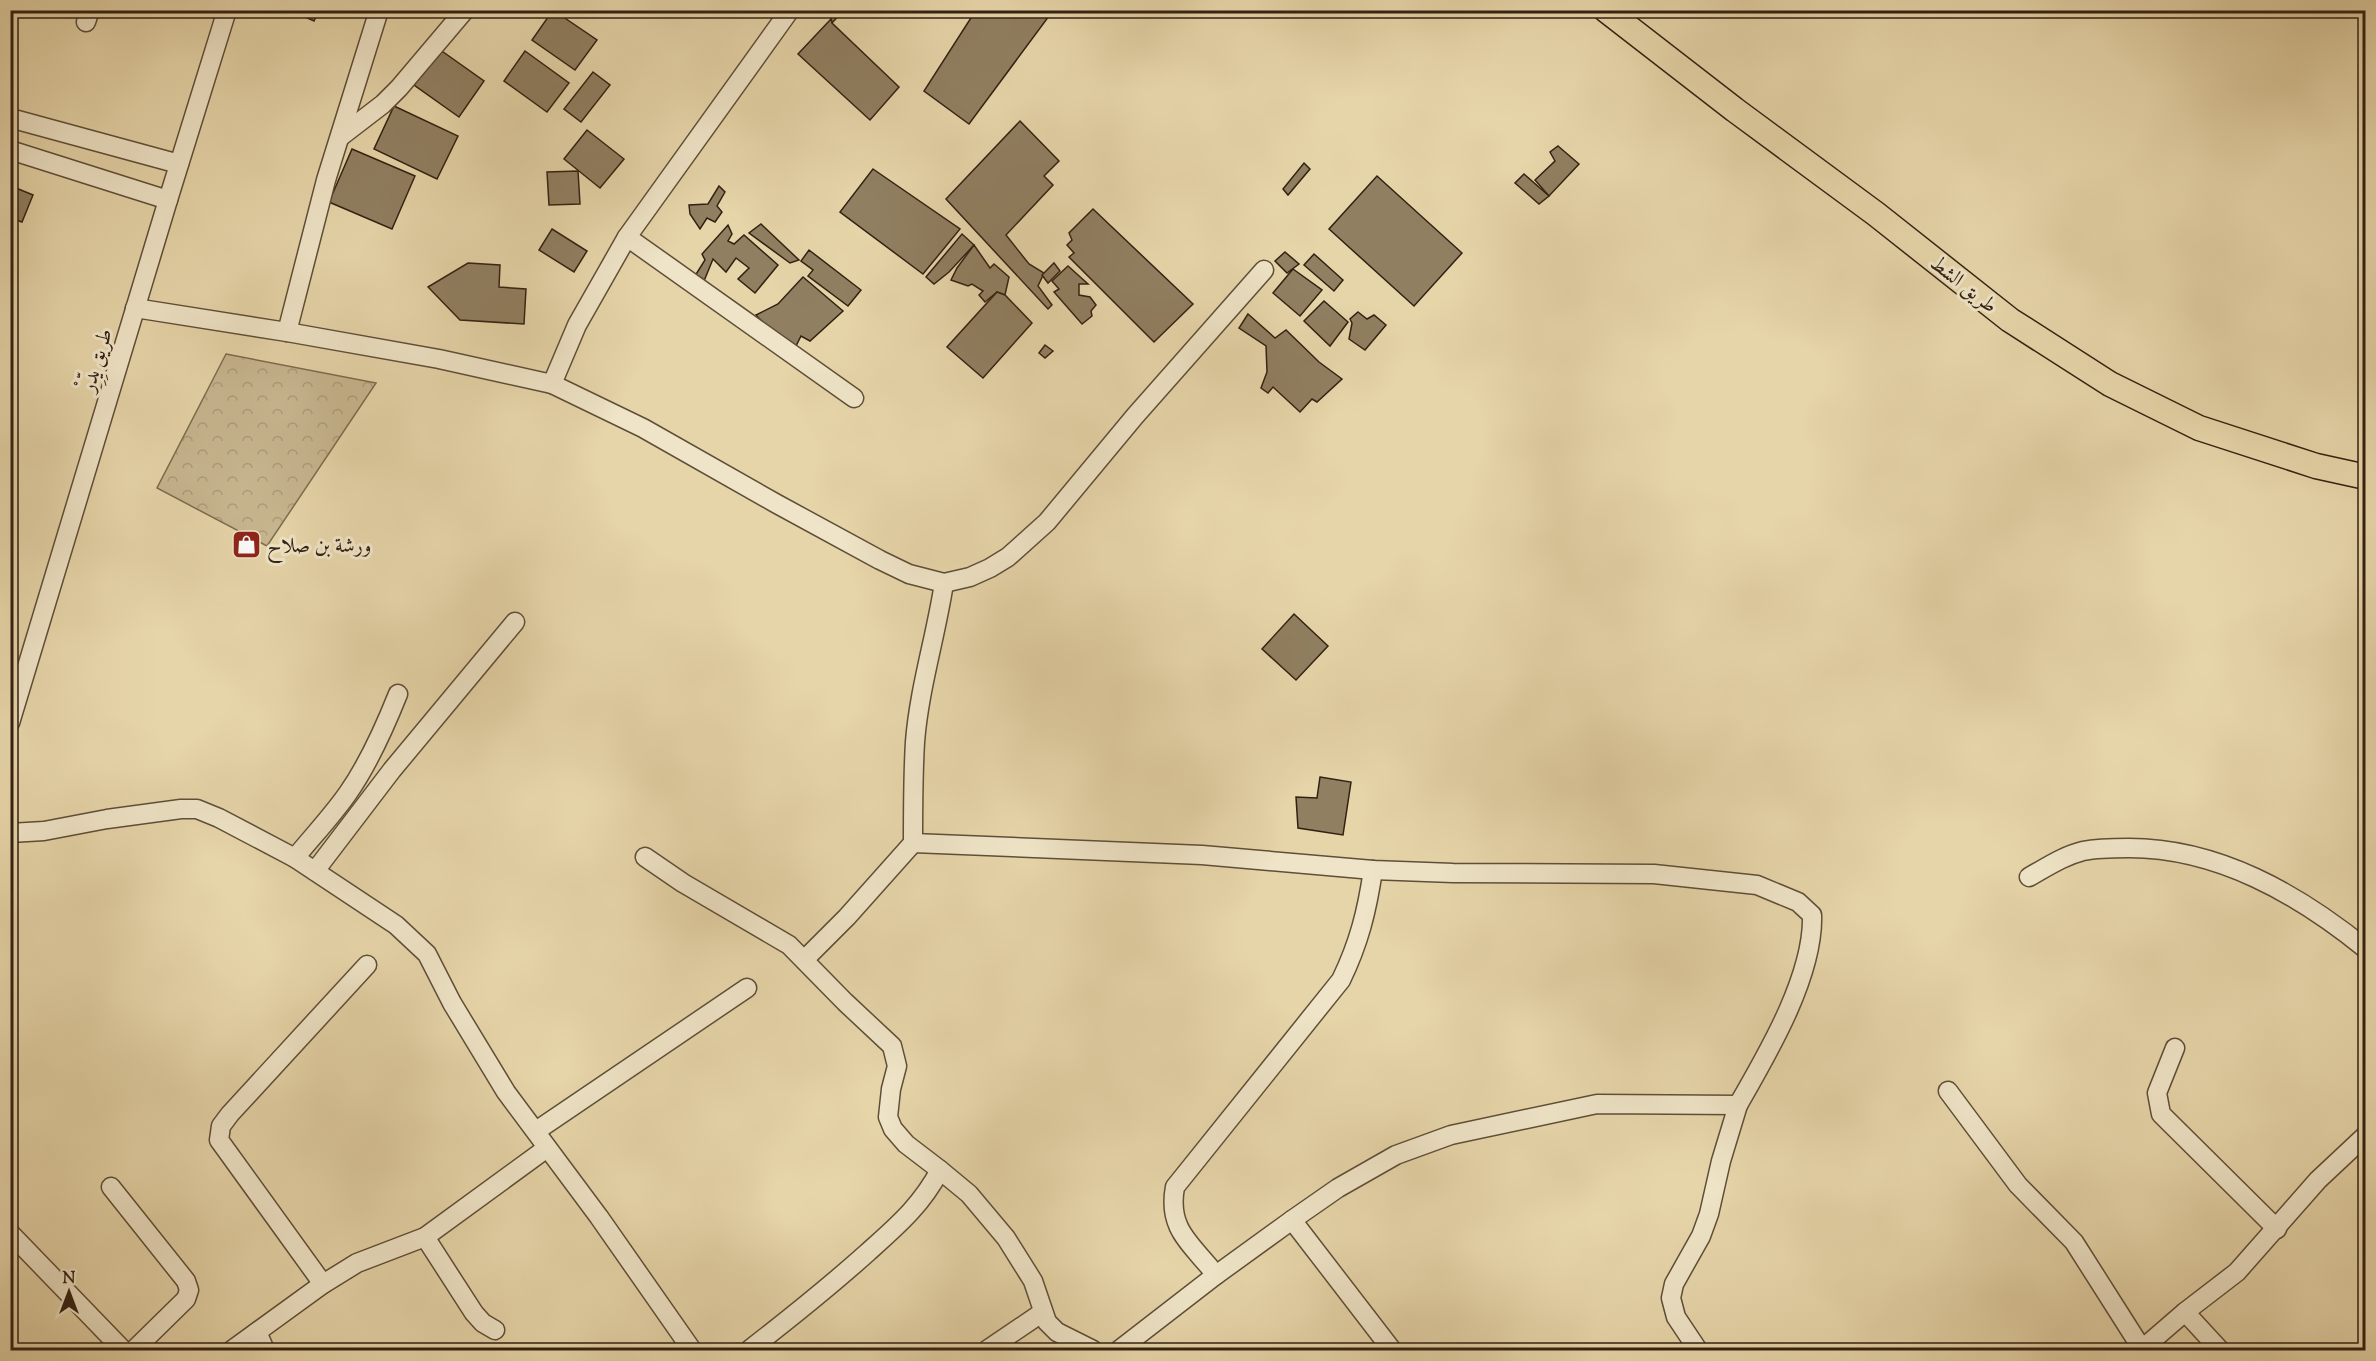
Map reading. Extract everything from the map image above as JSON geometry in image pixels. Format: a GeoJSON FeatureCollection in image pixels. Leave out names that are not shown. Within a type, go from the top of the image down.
{"type":"FeatureCollection","features":[{"type":"Feature","properties":{"kind":"main road","name":"طريق الشط"},"geometry":{"type":"LineString","coordinates":[[1606,10],[1744,117],[1876,214],[2010,320],[2110,384],[2199,428],[2316,466],[2366,477]]}},
{"type":"Feature","properties":{"kind":"street","name":"طريق يِدِّرْ"},"geometry":{"type":"LineString","coordinates":[[10,723],[178,164],[228,10]]}},
{"type":"Feature","properties":{"kind":"street"},"geometry":{"type":"LineString","coordinates":[[287,332],[326,180],[379,10]]}},
{"type":"Feature","properties":{"kind":"street"},"geometry":{"type":"LineString","coordinates":[[340,137],[399,88],[465,10]]}},
{"type":"Feature","properties":{"kind":"street"},"geometry":{"type":"LineString","coordinates":[[552,384],[577,325],[627,237],[790,10]]}},
{"type":"Feature","properties":{"kind":"street"},"geometry":{"type":"LineString","coordinates":[[10,118],[178,164]]}},
{"type":"Feature","properties":{"kind":"street"},"geometry":{"type":"LineString","coordinates":[[10,150],[168,200]]}},
{"type":"Feature","properties":{"kind":"street"},"geometry":{"type":"LineString","coordinates":[[627,237],[854,398]]}},
{"type":"Feature","properties":{"kind":"street"},"geometry":{"type":"LineString","coordinates":[[135,308],[439,359],[552,384],[643,428],[880,560],[909,574],[944,583],[970,577],[990,568],[1008,557],[1047,522],[1135,416],[1264,270]]}},
{"type":"Feature","properties":{"kind":"street"},"geometry":{"type":"LineString","coordinates":[[805,959],[847,917],[913,843],[915,741],[921,698],[933,648],[944,583]]}},
{"type":"Feature","properties":{"kind":"street"},"geometry":{"type":"LineString","coordinates":[[315,871],[392,770],[515,622]]}},
{"type":"Feature","properties":{"kind":"street"},"geometry":{"type":"LineString","coordinates":[[295,858],[347,794],[359,775],[382,733],[398,694]]}},
{"type":"Feature","properties":{"kind":"street"},"geometry":{"type":"LineString","coordinates":[[10,833],[44,831],[107,819],[197,809],[295,858],[396,925],[427,954],[470,1033],[506,1092],[692,1350]]}},
{"type":"Feature","properties":{"kind":"street"},"geometry":{"type":"LineString","coordinates":[[913,843],[1203,855],[1373,870],[1453,873],[1654,874],[1757,885],[1798,902],[1812,915],[1812,936],[1791,1004],[1767,1054],[1738,1105],[1721,1161],[1709,1214],[1701,1236],[1674,1284],[1671,1298],[1676,1317],[1698,1350]]}},
{"type":"Feature","properties":{"kind":"street"},"geometry":{"type":"LineString","coordinates":[[2030,877],[2064,857],[2101,848],[2151,848],[2194,854],[2278,888],[2314,910],[2366,949]]}},
{"type":"Feature","properties":{"kind":"street"},"geometry":{"type":"LineString","coordinates":[[645,857],[683,883],[781,940],[805,959],[845,1002],[892,1046],[897,1066],[891,1089],[888,1117],[893,1129],[906,1144],[969,1194],[1006,1239],[1033,1281],[1047,1322],[1057,1332],[1094,1350]]}},
{"type":"Feature","properties":{"kind":"street"},"geometry":{"type":"LineString","coordinates":[[1216,1275],[1180,1233],[1173,1208],[1175,1187],[1341,980],[1358,941],[1367,910],[1373,870]]}},
{"type":"Feature","properties":{"kind":"street"},"geometry":{"type":"LineString","coordinates":[[323,1284],[219,1140],[221,1126],[230,1114],[367,965]]}},
{"type":"Feature","properties":{"kind":"street"},"geometry":{"type":"LineString","coordinates":[[536,1131],[747,988]]}},
{"type":"Feature","properties":{"kind":"street"},"geometry":{"type":"LineString","coordinates":[[2175,1048],[2157,1093],[2161,1114],[2277,1228]]}},
{"type":"Feature","properties":{"kind":"street"},"geometry":{"type":"LineString","coordinates":[[1948,1092],[2018,1185],[2074,1242],[2141,1350],[2237,1272],[2318,1180],[2366,1136]]}},
{"type":"Feature","properties":{"kind":"street"},"geometry":{"type":"LineString","coordinates":[[1119,1350],[1292,1220],[1338,1188],[1396,1155],[1450,1135],[1597,1104],[1738,1105]]}},
{"type":"Feature","properties":{"kind":"street"},"geometry":{"type":"LineString","coordinates":[[232,1350],[323,1284],[357,1263],[425,1237],[548,1148]]}},
{"type":"Feature","properties":{"kind":"street"},"geometry":{"type":"LineString","coordinates":[[749,1350],[833,1284],[914,1211],[929,1191],[940,1170]]}},
{"type":"Feature","properties":{"kind":"street"},"geometry":{"type":"LineString","coordinates":[[111,1187],[186,1281],[189,1290],[186,1299],[134,1350]]}},
{"type":"Feature","properties":{"kind":"street"},"geometry":{"type":"LineString","coordinates":[[1292,1220],[1392,1350]]}},
{"type":"Feature","properties":{"kind":"street"},"geometry":{"type":"LineString","coordinates":[[425,1237],[474,1313],[483,1323],[495,1330]]}},
{"type":"Feature","properties":{"kind":"street"},"geometry":{"type":"LineString","coordinates":[[13,1241],[123,1350]]}},
{"type":"Feature","properties":{"kind":"street"},"geometry":{"type":"LineString","coordinates":[[987,1350],[1043,1312]]}},
{"type":"Feature","properties":{"kind":"street"},"geometry":{"type":"LineString","coordinates":[[2185,1312],[2220,1350]]}},
{"type":"Feature","properties":{"kind":"street"},"geometry":{"type":"LineString","coordinates":[[257,1332],[265,1350]]}},
{"type":"Feature","properties":{"kind":"green space"},"geometry":{"type":"Polygon","coordinates":[[[226,354],[376,383],[267,546],[157,488],[226,354]]]}},
{"type":"Feature","properties":{"kind":"building"},"geometry":{"type":"Polygon","coordinates":[[[290,10],[319,10],[314,21],[290,10]]]}},
{"type":"Feature","properties":{"kind":"building"},"geometry":{"type":"Polygon","coordinates":[[[553,10],[597,40],[575,70],[532,40],[553,10]]]}},
{"type":"Feature","properties":{"kind":"building"},"geometry":{"type":"Polygon","coordinates":[[[829,10],[844,10],[832,23],[829,10]]]}},
{"type":"Feature","properties":{"kind":"building"},"geometry":{"type":"Polygon","coordinates":[[[976,10],[1052,12],[969,124],[924,91],[976,10]]]}},
{"type":"Feature","properties":{"kind":"building"},"geometry":{"type":"Polygon","coordinates":[[[831,19],[832,23],[899,87],[870,120],[798,54],[831,19]]]}},
{"type":"Feature","properties":{"kind":"building"},"geometry":{"type":"Polygon","coordinates":[[[439,49],[484,81],[459,117],[414,85],[439,49]]]}},
{"type":"Feature","properties":{"kind":"building"},"geometry":{"type":"Polygon","coordinates":[[[525,51],[569,83],[547,112],[504,81],[525,51]]]}},
{"type":"Feature","properties":{"kind":"building"},"geometry":{"type":"Polygon","coordinates":[[[593,72],[610,85],[581,122],[564,109],[593,72]]]}},
{"type":"Feature","properties":{"kind":"building"},"geometry":{"type":"Polygon","coordinates":[[[394,106],[458,136],[437,179],[374,149],[394,106]]]}},
{"type":"Feature","properties":{"kind":"building"},"geometry":{"type":"Polygon","coordinates":[[[1020,121],[1059,161],[1044,176],[1053,185],[1006,235],[1029,264],[1044,273],[1038,286],[1052,305],[1048,309],[946,199],[1020,121]]]}},
{"type":"Feature","properties":{"kind":"building"},"geometry":{"type":"Polygon","coordinates":[[[587,130],[624,159],[600,188],[564,159],[587,130]]]}},
{"type":"Feature","properties":{"kind":"building"},"geometry":{"type":"Polygon","coordinates":[[[1558,146],[1579,164],[1549,196],[1535,180],[1555,161],[1550,152],[1558,146]]]}},
{"type":"Feature","properties":{"kind":"building"},"geometry":{"type":"Polygon","coordinates":[[[352,149],[415,176],[392,229],[329,202],[352,149]]]}},
{"type":"Feature","properties":{"kind":"building"},"geometry":{"type":"Polygon","coordinates":[[[1304,163],[1310,169],[1288,195],[1283,189],[1304,163]]]}},
{"type":"Feature","properties":{"kind":"building"},"geometry":{"type":"Polygon","coordinates":[[[873,169],[960,229],[923,274],[840,212],[873,169]]]}},
{"type":"Feature","properties":{"kind":"building"},"geometry":{"type":"Polygon","coordinates":[[[578,171],[580,204],[549,205],[547,172],[578,171]]]}},
{"type":"Feature","properties":{"kind":"building"},"geometry":{"type":"Polygon","coordinates":[[[1524,174],[1549,196],[1539,204],[1515,183],[1524,174]]]}},
{"type":"Feature","properties":{"kind":"building"},"geometry":{"type":"Polygon","coordinates":[[[1377,176],[1462,253],[1414,306],[1329,229],[1377,176]]]}},
{"type":"Feature","properties":{"kind":"building"},"geometry":{"type":"Polygon","coordinates":[[[719,186],[725,192],[717,206],[722,212],[715,222],[707,218],[700,229],[690,214],[689,205],[708,204],[719,186]]]}},
{"type":"Feature","properties":{"kind":"building"},"geometry":{"type":"Polygon","coordinates":[[[16,188],[33,195],[22,222],[10,218],[10,202],[16,188]]]}},
{"type":"Feature","properties":{"kind":"building"},"geometry":{"type":"Polygon","coordinates":[[[1093,209],[1193,304],[1154,342],[1069,257],[1074,253],[1067,245],[1072,240],[1069,233],[1093,209]]]}},
{"type":"Feature","properties":{"kind":"building"},"geometry":{"type":"Polygon","coordinates":[[[761,224],[799,260],[790,263],[749,233],[761,224]]]}},
{"type":"Feature","properties":{"kind":"building"},"geometry":{"type":"Polygon","coordinates":[[[728,225],[732,234],[728,241],[734,244],[744,235],[778,265],[755,293],[738,279],[749,268],[736,258],[726,272],[713,259],[702,286],[697,283],[701,278],[693,279],[705,260],[702,254],[728,225]]]}},
{"type":"Feature","properties":{"kind":"building"},"geometry":{"type":"Polygon","coordinates":[[[552,229],[587,251],[574,272],[539,250],[552,229]]]}},
{"type":"Feature","properties":{"kind":"building"},"geometry":{"type":"Polygon","coordinates":[[[962,234],[974,245],[949,272],[934,284],[926,277],[962,234]]]}},
{"type":"Feature","properties":{"kind":"building"},"geometry":{"type":"Polygon","coordinates":[[[974,245],[990,268],[994,264],[1009,277],[1005,295],[997,292],[985,302],[979,295],[983,291],[972,284],[968,286],[951,280],[974,245]]]}},
{"type":"Feature","properties":{"kind":"building"},"geometry":{"type":"Polygon","coordinates":[[[809,250],[861,290],[848,306],[808,276],[813,270],[801,261],[809,250]]]}},
{"type":"Feature","properties":{"kind":"building"},"geometry":{"type":"Polygon","coordinates":[[[1285,252],[1299,264],[1287,273],[1275,261],[1285,252]]]}},
{"type":"Feature","properties":{"kind":"building"},"geometry":{"type":"Polygon","coordinates":[[[1314,254],[1343,280],[1334,291],[1304,265],[1314,254]]]}},
{"type":"Feature","properties":{"kind":"building"},"geometry":{"type":"Polygon","coordinates":[[[468,263],[500,265],[499,287],[526,289],[524,324],[460,320],[428,287],[468,263]]]}},
{"type":"Feature","properties":{"kind":"building"},"geometry":{"type":"Polygon","coordinates":[[[1054,263],[1060,271],[1048,283],[1042,275],[1054,263]]]}},
{"type":"Feature","properties":{"kind":"building"},"geometry":{"type":"Polygon","coordinates":[[[1068,266],[1088,284],[1079,284],[1079,295],[1090,297],[1096,305],[1091,311],[1092,316],[1082,324],[1054,292],[1059,289],[1052,281],[1068,266]]]}},
{"type":"Feature","properties":{"kind":"building"},"geometry":{"type":"Polygon","coordinates":[[[1293,269],[1322,290],[1300,316],[1273,293],[1293,269]]]}},
{"type":"Feature","properties":{"kind":"building"},"geometry":{"type":"Polygon","coordinates":[[[803,277],[843,311],[810,341],[801,336],[796,346],[772,333],[756,315],[778,304],[803,277]]]}},
{"type":"Feature","properties":{"kind":"building"},"geometry":{"type":"Polygon","coordinates":[[[997,292],[1005,295],[1032,323],[983,378],[947,347],[997,292]]]}},
{"type":"Feature","properties":{"kind":"building"},"geometry":{"type":"Polygon","coordinates":[[[1324,301],[1348,322],[1330,346],[1304,321],[1324,301]]]}},
{"type":"Feature","properties":{"kind":"building"},"geometry":{"type":"Polygon","coordinates":[[[1358,312],[1367,319],[1374,315],[1386,325],[1365,350],[1349,339],[1352,323],[1350,319],[1358,312]]]}},
{"type":"Feature","properties":{"kind":"building"},"geometry":{"type":"Polygon","coordinates":[[[1248,314],[1275,338],[1286,330],[1319,362],[1342,379],[1317,402],[1312,399],[1300,412],[1273,387],[1268,393],[1261,388],[1267,372],[1266,346],[1239,328],[1248,314]]]}},
{"type":"Feature","properties":{"kind":"building"},"geometry":{"type":"Polygon","coordinates":[[[1045,345],[1053,351],[1045,358],[1039,353],[1045,345]]]}},
{"type":"Feature","properties":{"kind":"building"},"geometry":{"type":"Polygon","coordinates":[[[1294,614],[1328,646],[1296,680],[1262,649],[1294,614]]]}},
{"type":"Feature","properties":{"kind":"building"},"geometry":{"type":"Polygon","coordinates":[[[1320,777],[1351,782],[1343,835],[1298,828],[1296,797],[1317,798],[1320,777]]]}},
{"type":"Feature","properties":{"kind":"place","name":"ورشة بن صلاح"},"geometry":{"type":"Point","coordinates":[246,545]}}]}
